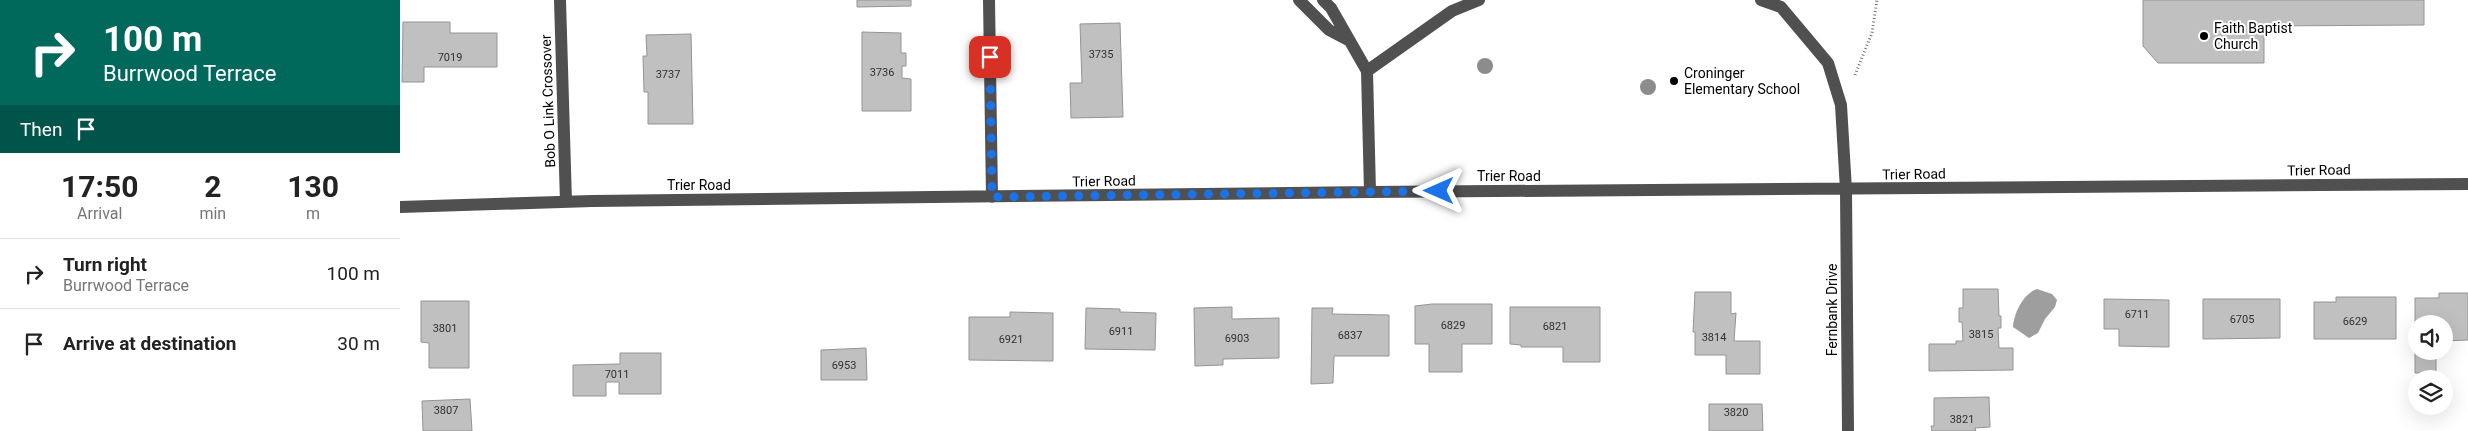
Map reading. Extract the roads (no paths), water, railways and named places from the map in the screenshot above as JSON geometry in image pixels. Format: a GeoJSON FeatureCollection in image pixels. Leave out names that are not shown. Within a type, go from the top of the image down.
{"type":"FeatureCollection","features":[{"type":"Feature","properties":{"kind":"street","name":"Bob O Link Crossover"},"geometry":{"type":"LineString","coordinates":[[560,0],[566,202]]}},
{"type":"Feature","properties":{"kind":"street"},"geometry":{"type":"LineString","coordinates":[[989,0],[992,197]]}},
{"type":"Feature","properties":{"kind":"street"},"geometry":{"type":"LineString","coordinates":[[1299,0],[1329,30],[1350,41]]}},
{"type":"Feature","properties":{"kind":"street"},"geometry":{"type":"LineString","coordinates":[[1323,0],[1331,8],[1367,71],[1370,192]]}},
{"type":"Feature","properties":{"kind":"street"},"geometry":{"type":"LineString","coordinates":[[1367,71],[1452,12],[1479,0]]}},
{"type":"Feature","properties":{"kind":"street","name":"Fernbank Drive"},"geometry":{"type":"LineString","coordinates":[[1761,0],[1781,7],[1828,63],[1841,105],[1846,190],[1848,431]]}},
{"type":"Feature","properties":{"kind":"street","name":"Trier Road"},"geometry":{"type":"LineString","coordinates":[[400,207],[566,202],[1370,192],[2468,184]]}},
{"type":"Feature","properties":{"kind":"place","name":"Faith Baptist Church"},"geometry":{"type":"Point","coordinates":[2204,36]}},
{"type":"Feature","properties":{"kind":"place","name":"Croninger Elementary School"},"geometry":{"type":"Point","coordinates":[1674,81]}}]}
